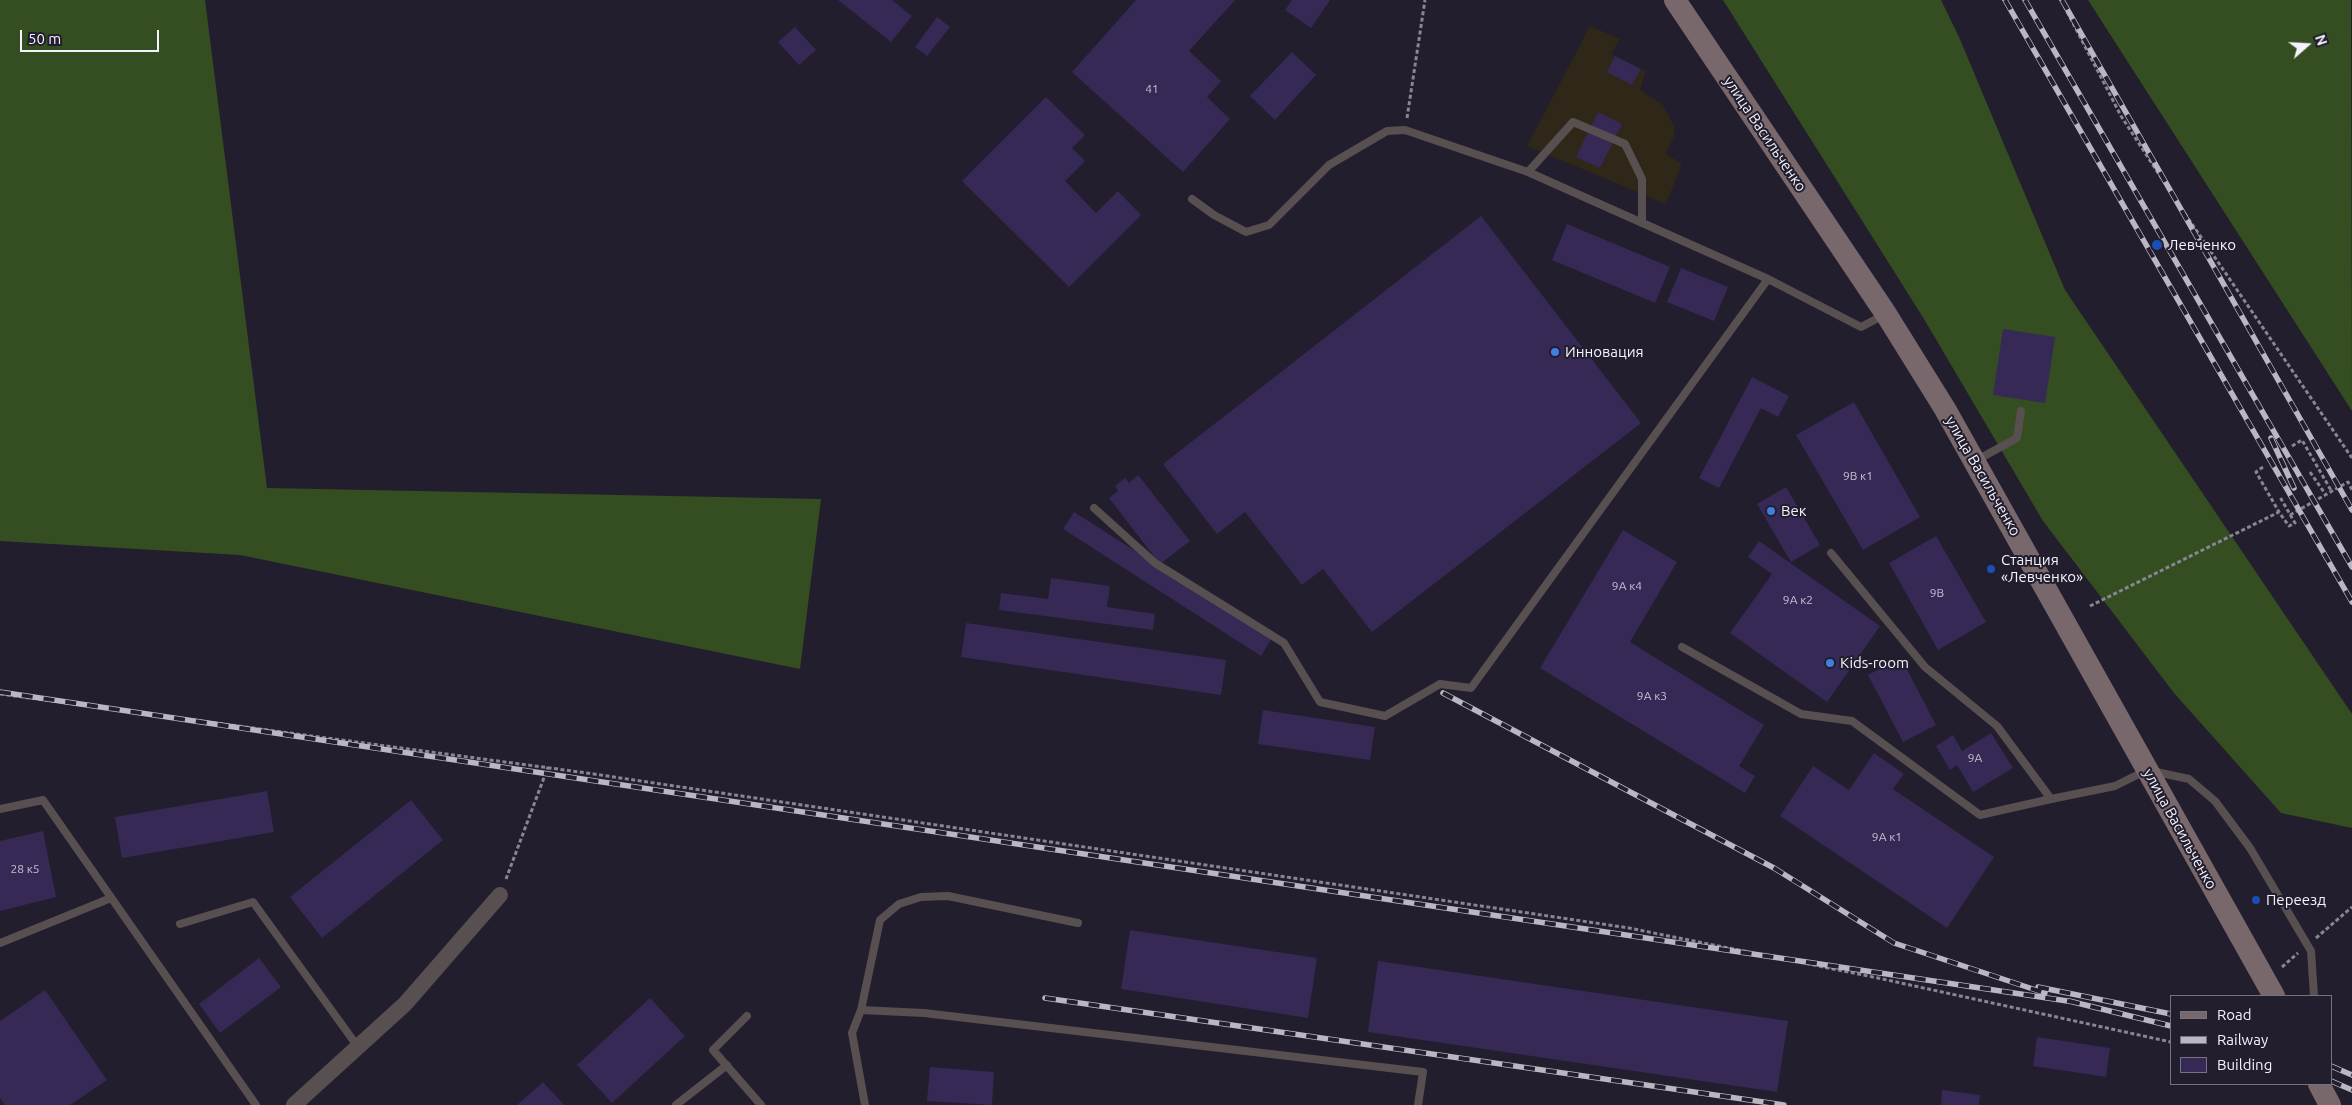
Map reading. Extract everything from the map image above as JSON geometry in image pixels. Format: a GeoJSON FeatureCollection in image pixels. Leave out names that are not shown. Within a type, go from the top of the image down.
{"type":"FeatureCollection","features":[{"type":"Feature","properties":{"kind":"main road","name":"улица Васильченко"},"geometry":{"type":"LineString","coordinates":[[1675,0],[1886,314],[1945,409],[2273,995]]}},
{"type":"Feature","properties":{"kind":"main road"},"geometry":{"type":"LineString","coordinates":[[2320,1085],[2330,1105]]}},
{"type":"Feature","properties":{"kind":"street"},"geometry":{"type":"LineString","coordinates":[[294,1105],[405,1004],[500,895]]}},
{"type":"Feature","properties":{"kind":"lane"},"geometry":{"type":"LineString","coordinates":[[1528,172],[1573,122],[1625,144],[1642,179],[1642,222]]}},
{"type":"Feature","properties":{"kind":"lane"},"geometry":{"type":"LineString","coordinates":[[1192,199],[1214,216],[1246,232],[1269,225],[1329,165],[1387,131],[1405,130],[1528,172],[1768,279],[1862,327],[1886,314]]}},
{"type":"Feature","properties":{"kind":"lane"},"geometry":{"type":"LineString","coordinates":[[1094,508],[1155,563],[1284,643],[1320,702],[1385,716],[1440,684],[1471,688],[1768,279]]}},
{"type":"Feature","properties":{"kind":"lane"},"geometry":{"type":"LineString","coordinates":[[1974,462],[2016,438],[2021,411]]}},
{"type":"Feature","properties":{"kind":"lane"},"geometry":{"type":"LineString","coordinates":[[1831,552],[1925,667],[1997,726],[2051,799]]}},
{"type":"Feature","properties":{"kind":"lane"},"geometry":{"type":"LineString","coordinates":[[1682,647],[1801,714],[1852,721],[1980,815],[2115,786],[2147,770],[2189,778],[2215,801],[2238,832],[2310,951],[2314,995]]}},
{"type":"Feature","properties":{"kind":"lane"},"geometry":{"type":"LineString","coordinates":[[0,809],[43,800],[256,1105]]}},
{"type":"Feature","properties":{"kind":"lane"},"geometry":{"type":"LineString","coordinates":[[865,1105],[852,1034],[860,1010],[880,920],[898,904],[921,897],[948,896],[1078,923]]}},
{"type":"Feature","properties":{"kind":"lane"},"geometry":{"type":"LineString","coordinates":[[0,943],[111,898]]}},
{"type":"Feature","properties":{"kind":"lane"},"geometry":{"type":"LineString","coordinates":[[180,924],[253,902],[358,1047]]}},
{"type":"Feature","properties":{"kind":"lane"},"geometry":{"type":"LineString","coordinates":[[860,1010],[924,1013],[1423,1072],[1418,1105]]}},
{"type":"Feature","properties":{"kind":"lane"},"geometry":{"type":"LineString","coordinates":[[747,1016],[714,1050],[761,1105]]}},
{"type":"Feature","properties":{"kind":"lane"},"geometry":{"type":"LineString","coordinates":[[676,1105],[727,1065]]}},
{"type":"Feature","properties":{"kind":"path"},"geometry":{"type":"LineString","coordinates":[[1405,130],[1425,0]]}},
{"type":"Feature","properties":{"kind":"path"},"geometry":{"type":"LineString","coordinates":[[2061,0],[2120,116],[2352,458]]}},
{"type":"Feature","properties":{"kind":"path"},"geometry":{"type":"LineString","coordinates":[[2292,446],[2302,440],[2332,492]]}},
{"type":"Feature","properties":{"kind":"path"},"geometry":{"type":"LineString","coordinates":[[2263,467],[2256,472],[2289,526],[2294,522],[2280,497]]}},
{"type":"Feature","properties":{"kind":"path"},"geometry":{"type":"LineString","coordinates":[[2310,472],[2326,495]]}},
{"type":"Feature","properties":{"kind":"path"},"geometry":{"type":"LineString","coordinates":[[2290,515],[2348,482],[2352,490]]}},
{"type":"Feature","properties":{"kind":"path"},"geometry":{"type":"LineString","coordinates":[[2090,606],[2279,512]]}},
{"type":"Feature","properties":{"kind":"path"},"geometry":{"type":"LineString","coordinates":[[0,694],[548,768],[1628,928],[1878,978],[2170,1042]]}},
{"type":"Feature","properties":{"kind":"path"},"geometry":{"type":"LineString","coordinates":[[500,895],[548,768]]}},
{"type":"Feature","properties":{"kind":"shaded area"},"geometry":{"type":"Polygon","coordinates":[[[1590,26],[1620,39],[1611,54],[1646,71],[1640,90],[1663,105],[1674,126],[1674,136],[1666,154],[1682,164],[1666,204],[1527,146],[1590,26]]]}},
{"type":"Feature","properties":{"kind":"green space"},"geometry":{"type":"Polygon","coordinates":[[[0,0],[205,0],[267,488],[821,499],[800,669],[240,555],[0,541],[0,0]]]}},
{"type":"Feature","properties":{"kind":"green space"},"geometry":{"type":"Polygon","coordinates":[[[1723,0],[1941,0],[1959,37],[2065,290],[2352,714],[2352,828],[2281,813],[2174,693],[2043,521],[1924,319],[1723,0]]]}},
{"type":"Feature","properties":{"kind":"green space"},"geometry":{"type":"Polygon","coordinates":[[[2088,0],[2351,0],[2352,411],[2088,0]]]}},
{"type":"Feature","properties":{"kind":"building"},"geometry":{"type":"Polygon","coordinates":[[[838,0],[892,0],[912,16],[891,42],[838,0]]]}},
{"type":"Feature","properties":{"kind":"building"},"geometry":{"type":"Polygon","coordinates":[[[1136,0],[1235,0],[1189,51],[1221,81],[1207,97],[1230,119],[1183,172],[1072,72],[1136,0]]]}},
{"type":"Feature","properties":{"kind":"building"},"geometry":{"type":"Polygon","coordinates":[[[1292,0],[1330,0],[1311,28],[1285,10],[1292,0]]]}},
{"type":"Feature","properties":{"kind":"building"},"geometry":{"type":"Polygon","coordinates":[[[937,17],[950,27],[927,56],[915,47],[937,17]]]}},
{"type":"Feature","properties":{"kind":"building"},"geometry":{"type":"Polygon","coordinates":[[[795,27],[816,50],[799,65],[778,42],[795,27]]]}},
{"type":"Feature","properties":{"kind":"building"},"geometry":{"type":"Polygon","coordinates":[[[1292,52],[1316,75],[1275,120],[1250,96],[1292,52]]]}},
{"type":"Feature","properties":{"kind":"building"},"geometry":{"type":"Polygon","coordinates":[[[1615,56],[1641,69],[1632,85],[1607,72],[1615,56]]]}},
{"type":"Feature","properties":{"kind":"building"},"geometry":{"type":"Polygon","coordinates":[[[1046,97],[1085,135],[1072,148],[1085,161],[1065,181],[1096,213],[1118,191],[1141,215],[1069,287],[962,181],[1046,97]]]}},
{"type":"Feature","properties":{"kind":"building"},"geometry":{"type":"Polygon","coordinates":[[[1598,112],[1622,124],[1600,168],[1576,157],[1598,112]]]}},
{"type":"Feature","properties":{"kind":"building"},"geometry":{"type":"Polygon","coordinates":[[[1481,216],[1641,423],[1372,632],[1323,569],[1302,585],[1245,512],[1217,534],[1163,464],[1481,216]]]}},
{"type":"Feature","properties":{"kind":"building"},"geometry":{"type":"Polygon","coordinates":[[[1567,224],[1670,267],[1655,303],[1552,260],[1567,224]]]}},
{"type":"Feature","properties":{"kind":"building"},"geometry":{"type":"Polygon","coordinates":[[[1681,268],[1728,287],[1714,321],[1667,302],[1681,268]]]}},
{"type":"Feature","properties":{"kind":"building"},"geometry":{"type":"Polygon","coordinates":[[[2003,329],[2055,337],[2045,403],[1993,395],[2003,329]]]}},
{"type":"Feature","properties":{"kind":"building"},"geometry":{"type":"Polygon","coordinates":[[[1752,377],[1789,396],[1778,417],[1761,408],[1719,488],[1699,478],[1752,377]]]}},
{"type":"Feature","properties":{"kind":"building"},"geometry":{"type":"Polygon","coordinates":[[[1854,402],[1920,517],[1863,550],[1796,435],[1854,402]]]}},
{"type":"Feature","properties":{"kind":"building"},"geometry":{"type":"Polygon","coordinates":[[[1138,475],[1190,541],[1160,564],[1109,498],[1118,491],[1115,486],[1125,478],[1129,483],[1138,475]]]}},
{"type":"Feature","properties":{"kind":"building"},"geometry":{"type":"Polygon","coordinates":[[[1786,487],[1820,545],[1791,562],[1757,504],[1786,487]]]}},
{"type":"Feature","properties":{"kind":"building"},"geometry":{"type":"Polygon","coordinates":[[[1074,512],[1272,638],[1261,656],[1063,529],[1074,512]]]}},
{"type":"Feature","properties":{"kind":"building"},"geometry":{"type":"Polygon","coordinates":[[[1623,530],[1677,562],[1630,642],[1764,725],[1739,766],[1755,776],[1745,793],[1540,668],[1623,530]]]}},
{"type":"Feature","properties":{"kind":"building"},"geometry":{"type":"Polygon","coordinates":[[[1936,536],[1986,622],[1938,650],[1889,563],[1936,536]]]}},
{"type":"Feature","properties":{"kind":"building"},"geometry":{"type":"Polygon","coordinates":[[[1759,541],[1880,626],[1827,702],[1730,633],[1772,574],[1748,557],[1759,541]]]}},
{"type":"Feature","properties":{"kind":"building"},"geometry":{"type":"Polygon","coordinates":[[[1051,578],[1110,586],[1107,607],[1155,614],[1153,630],[999,610],[1001,593],[1048,599],[1051,578]]]}},
{"type":"Feature","properties":{"kind":"building"},"geometry":{"type":"Polygon","coordinates":[[[966,623],[1226,660],[1221,695],[961,657],[966,623]]]}},
{"type":"Feature","properties":{"kind":"building"},"geometry":{"type":"Polygon","coordinates":[[[1901,658],[1936,725],[1903,742],[1868,675],[1901,658]]]}},
{"type":"Feature","properties":{"kind":"building"},"geometry":{"type":"Polygon","coordinates":[[[1263,710],[1375,727],[1370,760],[1258,744],[1263,710]]]}},
{"type":"Feature","properties":{"kind":"building"},"geometry":{"type":"Polygon","coordinates":[[[1991,733],[2013,768],[1973,792],[1957,765],[1950,770],[1936,746],[1953,735],[1962,751],[1991,733]]]}},
{"type":"Feature","properties":{"kind":"building"},"geometry":{"type":"Polygon","coordinates":[[[1874,753],[1904,774],[1893,789],[1994,857],[1947,928],[1780,816],[1813,766],[1849,790],[1874,753]]]}},
{"type":"Feature","properties":{"kind":"building"},"geometry":{"type":"Polygon","coordinates":[[[267,791],[274,832],[122,858],[115,817],[267,791]]]}},
{"type":"Feature","properties":{"kind":"building"},"geometry":{"type":"Polygon","coordinates":[[[411,800],[443,840],[322,938],[290,897],[411,800]]]}},
{"type":"Feature","properties":{"kind":"building"},"geometry":{"type":"Polygon","coordinates":[[[43,831],[56,897],[0,911],[0,841],[43,831]]]}},
{"type":"Feature","properties":{"kind":"building"},"geometry":{"type":"Polygon","coordinates":[[[1130,930],[1317,958],[1308,1018],[1121,989],[1130,930]]]}},
{"type":"Feature","properties":{"kind":"building"},"geometry":{"type":"Polygon","coordinates":[[[259,958],[281,987],[220,1033],[199,1004],[259,958]]]}},
{"type":"Feature","properties":{"kind":"building"},"geometry":{"type":"Polygon","coordinates":[[[1378,961],[1788,1021],[1777,1092],[1368,1032],[1378,961]]]}},
{"type":"Feature","properties":{"kind":"building"},"geometry":{"type":"Polygon","coordinates":[[[45,990],[107,1080],[70,1105],[5,1105],[0,1098],[0,1021],[45,990]]]}},
{"type":"Feature","properties":{"kind":"building"},"geometry":{"type":"Polygon","coordinates":[[[650,998],[685,1036],[612,1103],[577,1065],[650,998]]]}},
{"type":"Feature","properties":{"kind":"building"},"geometry":{"type":"Polygon","coordinates":[[[2037,1037],[2110,1048],[2106,1077],[2033,1066],[2037,1037]]]}},
{"type":"Feature","properties":{"kind":"building"},"geometry":{"type":"Polygon","coordinates":[[[930,1067],[994,1072],[992,1105],[927,1101],[930,1067]]]}},
{"type":"Feature","properties":{"kind":"building"},"geometry":{"type":"Polygon","coordinates":[[[543,1082],[564,1105],[517,1105],[543,1082]]]}},
{"type":"Feature","properties":{"kind":"building"},"geometry":{"type":"Polygon","coordinates":[[[1942,1090],[1980,1095],[1979,1105],[1941,1105],[1942,1090]]]}},
{"type":"Feature","properties":{"kind":"railway"},"geometry":{"type":"LineString","coordinates":[[2005,0],[2352,602]]}},
{"type":"Feature","properties":{"kind":"railway"},"geometry":{"type":"LineString","coordinates":[[2025,0],[2352,567]]}},
{"type":"Feature","properties":{"kind":"railway"},"geometry":{"type":"LineString","coordinates":[[2062,0],[2352,510]]}},
{"type":"Feature","properties":{"kind":"railway"},"geometry":{"type":"LineString","coordinates":[[2271,438],[2294,488]]}},
{"type":"Feature","properties":{"kind":"railway"},"geometry":{"type":"LineString","coordinates":[[0,692],[2074,1002]]}},
{"type":"Feature","properties":{"kind":"railway"},"geometry":{"type":"LineString","coordinates":[[1443,693],[1774,868],[1894,943],[2045,993]]}},
{"type":"Feature","properties":{"kind":"railway"},"geometry":{"type":"LineString","coordinates":[[2038,987],[2170,1014]]}},
{"type":"Feature","properties":{"kind":"railway"},"geometry":{"type":"LineString","coordinates":[[1045,998],[1784,1105]]}},
{"type":"Feature","properties":{"kind":"railway"},"geometry":{"type":"LineString","coordinates":[[2069,1001],[2170,1026]]}},
{"type":"Feature","properties":{"kind":"railway"},"geometry":{"type":"LineString","coordinates":[[2332,1066],[2352,1075]]}},
{"type":"Feature","properties":{"kind":"railway"},"geometry":{"type":"LineString","coordinates":[[2332,1081],[2352,1090]]}},
{"type":"Feature","properties":{"kind":"place","name":"Левченко"},"geometry":{"type":"Point","coordinates":[2157,245]}},
{"type":"Feature","properties":{"kind":"place","name":"Инновация"},"geometry":{"type":"Point","coordinates":[1555,352]}},
{"type":"Feature","properties":{"kind":"place","name":"Век"},"geometry":{"type":"Point","coordinates":[1771,511]}},
{"type":"Feature","properties":{"kind":"place","name":"Станция «Левченко»"},"geometry":{"type":"Point","coordinates":[1991,569]}},
{"type":"Feature","properties":{"kind":"place","name":"Kids-room"},"geometry":{"type":"Point","coordinates":[1830,663]}},
{"type":"Feature","properties":{"kind":"place","name":"Переезд"},"geometry":{"type":"Point","coordinates":[2256,900]}}]}
